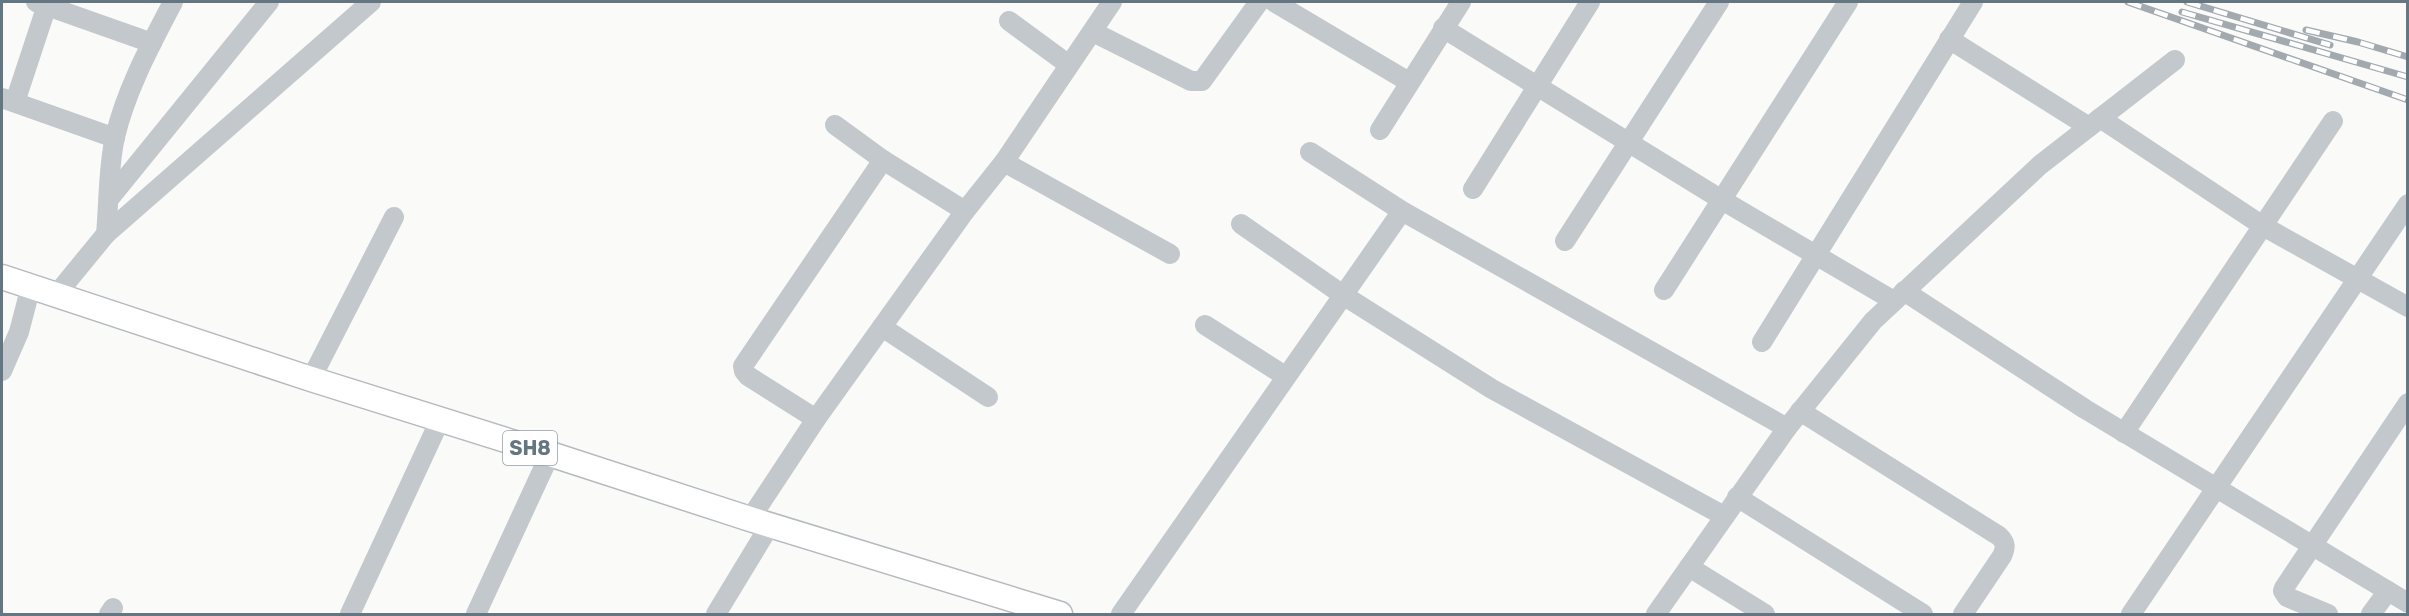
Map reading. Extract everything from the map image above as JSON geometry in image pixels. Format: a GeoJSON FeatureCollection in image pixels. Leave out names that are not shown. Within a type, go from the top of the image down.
{"type":"FeatureCollection","features":[{"type":"Feature","properties":{"kind":"main road","name":"SH8"},"geometry":{"type":"LineString","coordinates":[[2,277],[311,379],[1060,615]]}},
{"type":"Feature","properties":{"kind":"street"},"geometry":{"type":"LineString","coordinates":[[106,234],[115,138],[124,107],[173,2]]}},
{"type":"Feature","properties":{"kind":"street"},"geometry":{"type":"LineString","coordinates":[[109,199],[269,2]]}},
{"type":"Feature","properties":{"kind":"street"},"geometry":{"type":"LineString","coordinates":[[56,296],[106,234],[371,2]]}},
{"type":"Feature","properties":{"kind":"street"},"geometry":{"type":"LineString","coordinates":[[716,615],[760,522],[816,419],[965,211],[1004,162],[1112,2]]}},
{"type":"Feature","properties":{"kind":"street"},"geometry":{"type":"LineString","coordinates":[[1093,32],[1191,81],[1202,81],[1259,2]]}},
{"type":"Feature","properties":{"kind":"street"},"geometry":{"type":"LineString","coordinates":[[1274,2],[1409,82]]}},
{"type":"Feature","properties":{"kind":"street"},"geometry":{"type":"LineString","coordinates":[[1380,130],[1461,2]]}},
{"type":"Feature","properties":{"kind":"street"},"geometry":{"type":"LineString","coordinates":[[1473,189],[1590,2]]}},
{"type":"Feature","properties":{"kind":"street"},"geometry":{"type":"LineString","coordinates":[[1565,241],[1719,2]]}},
{"type":"Feature","properties":{"kind":"street"},"geometry":{"type":"LineString","coordinates":[[1665,290],[1848,2]]}},
{"type":"Feature","properties":{"kind":"street"},"geometry":{"type":"LineString","coordinates":[[1762,342],[1814,254],[1973,2]]}},
{"type":"Feature","properties":{"kind":"street"},"geometry":{"type":"LineString","coordinates":[[115,138],[8,100],[43,3],[152,43]]}},
{"type":"Feature","properties":{"kind":"street"},"geometry":{"type":"LineString","coordinates":[[1009,21],[1069,65]]}},
{"type":"Feature","properties":{"kind":"street"},"geometry":{"type":"LineString","coordinates":[[1443,28],[1722,200],[1814,254],[1899,296],[2408,603]]}},
{"type":"Feature","properties":{"kind":"street"},"geometry":{"type":"LineString","coordinates":[[1949,39],[2095,122],[2263,226],[2408,307]]}},
{"type":"Feature","properties":{"kind":"street"},"geometry":{"type":"LineString","coordinates":[[1656,615],[1787,428],[1873,321],[2040,165],[2175,60]]}},
{"type":"Feature","properties":{"kind":"street"},"geometry":{"type":"LineString","coordinates":[[2124,433],[2332,121]]}},
{"type":"Feature","properties":{"kind":"street"},"geometry":{"type":"LineString","coordinates":[[835,125],[883,160],[965,211]]}},
{"type":"Feature","properties":{"kind":"street"},"geometry":{"type":"LineString","coordinates":[[1310,152],[1402,211],[1787,428]]}},
{"type":"Feature","properties":{"kind":"street"},"geometry":{"type":"LineString","coordinates":[[816,419],[748,376],[743,366],[883,160]]}},
{"type":"Feature","properties":{"kind":"street"},"geometry":{"type":"LineString","coordinates":[[1004,162],[1170,254]]}},
{"type":"Feature","properties":{"kind":"street"},"geometry":{"type":"LineString","coordinates":[[2131,615],[2408,204]]}},
{"type":"Feature","properties":{"kind":"street"},"geometry":{"type":"LineString","coordinates":[[1120,615],[1402,211]]}},
{"type":"Feature","properties":{"kind":"street"},"geometry":{"type":"LineString","coordinates":[[311,379],[394,217]]}},
{"type":"Feature","properties":{"kind":"street"},"geometry":{"type":"LineString","coordinates":[[1241,224],[1342,295],[1492,389],[1724,516]]}},
{"type":"Feature","properties":{"kind":"street"},"geometry":{"type":"LineString","coordinates":[[2,371],[19,332],[30,286]]}},
{"type":"Feature","properties":{"kind":"street"},"geometry":{"type":"LineString","coordinates":[[1205,325],[1285,376]]}},
{"type":"Feature","properties":{"kind":"street"},"geometry":{"type":"LineString","coordinates":[[882,327],[988,397]]}},
{"type":"Feature","properties":{"kind":"street"},"geometry":{"type":"LineString","coordinates":[[2328,615],[2291,599],[2283,591],[2408,404]]}},
{"type":"Feature","properties":{"kind":"street"},"geometry":{"type":"LineString","coordinates":[[1800,411],[1999,536],[2004,542],[2005,550],[2002,556],[1963,615]]}},
{"type":"Feature","properties":{"kind":"street"},"geometry":{"type":"LineString","coordinates":[[350,615],[440,420]]}},
{"type":"Feature","properties":{"kind":"street"},"geometry":{"type":"LineString","coordinates":[[476,615],[550,454]]}},
{"type":"Feature","properties":{"kind":"street"},"geometry":{"type":"LineString","coordinates":[[1737,497],[1923,615]]}},
{"type":"Feature","properties":{"kind":"street"},"geometry":{"type":"LineString","coordinates":[[1689,567],[1765,615]]}},
{"type":"Feature","properties":{"kind":"street"},"geometry":{"type":"LineString","coordinates":[[2371,615],[2388,591]]}},
{"type":"Feature","properties":{"kind":"railway"},"geometry":{"type":"LineString","coordinates":[[2128,2],[2408,100]]}},
{"type":"Feature","properties":{"kind":"railway"},"geometry":{"type":"LineString","coordinates":[[2187,2],[2330,45]]}},
{"type":"Feature","properties":{"kind":"railway"},"geometry":{"type":"LineString","coordinates":[[2182,12],[2408,77]]}},
{"type":"Feature","properties":{"kind":"railway"},"geometry":{"type":"LineString","coordinates":[[2306,30],[2408,57]]}}]}
